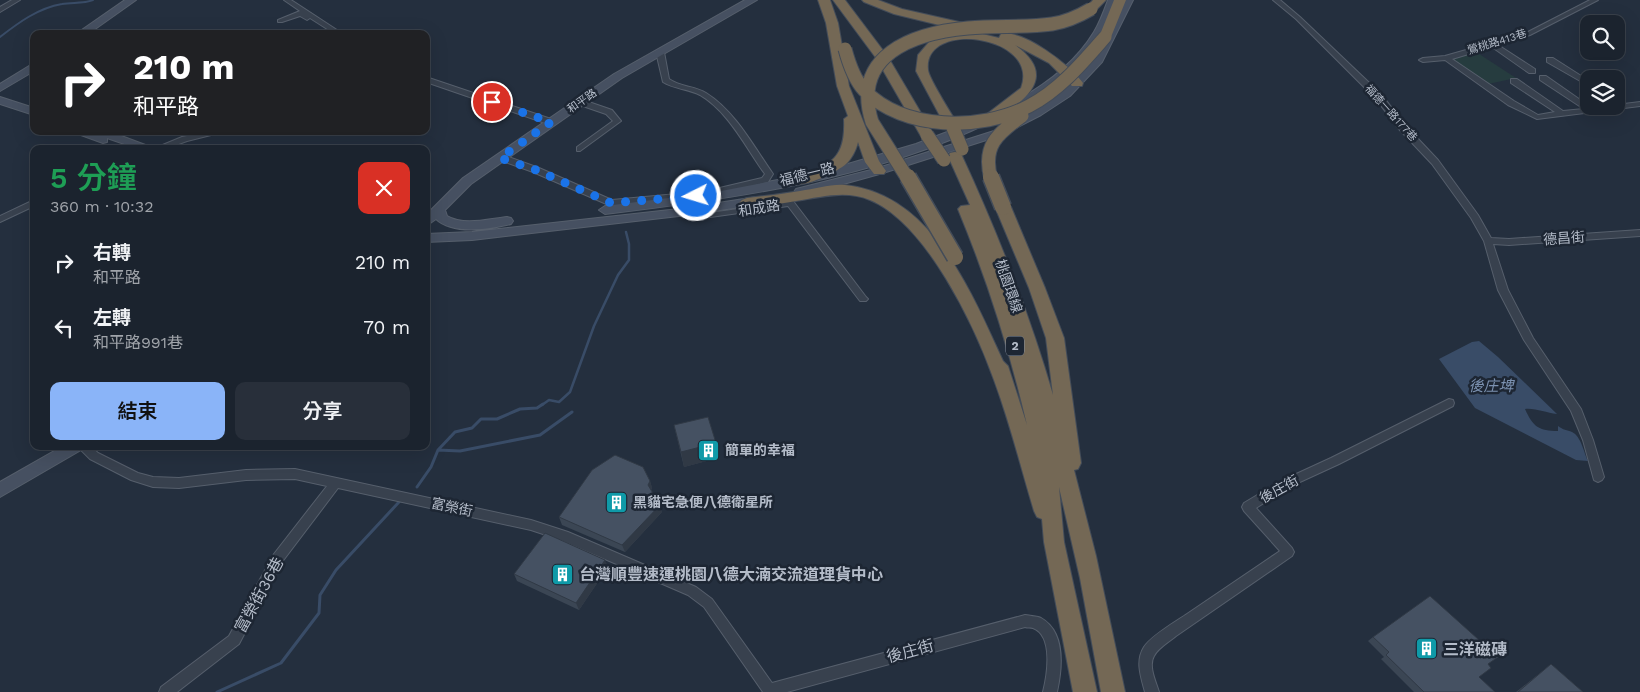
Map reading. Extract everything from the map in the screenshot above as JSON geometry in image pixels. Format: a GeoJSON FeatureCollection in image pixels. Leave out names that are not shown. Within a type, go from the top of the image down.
{"type":"FeatureCollection","features":[{"type":"Feature","properties":{"kind":"highway"},"geometry":{"type":"LineString","coordinates":[[824,0],[835,14],[848,61],[859,84],[869,95],[891,109],[930,120],[975,121],[1003,116],[1028,107],[1051,92],[1074,72],[1104,37]]}},
{"type":"Feature","properties":{"kind":"highway"},"geometry":{"type":"LineString","coordinates":[[824,0],[832,23],[838,64],[849,104],[876,167]]}},
{"type":"Feature","properties":{"kind":"highway","name":"桃園環線"},"geometry":{"type":"LineString","coordinates":[[839,0],[882,57],[906,96],[940,132]]}},
{"type":"Feature","properties":{"kind":"highway","name":"桃園環線"},"geometry":{"type":"LineString","coordinates":[[850,0],[906,73],[954,155],[982,214],[1014,297],[1076,512],[1114,692]]}},
{"type":"Feature","properties":{"kind":"highway"},"geometry":{"type":"LineString","coordinates":[[868,0],[898,12],[1017,40],[1070,67],[1077,83]]}},
{"type":"Feature","properties":{"kind":"highway"},"geometry":{"type":"LineString","coordinates":[[874,0],[898,9],[952,19],[1018,22],[1063,17],[1094,3]]}},
{"type":"Feature","properties":{"kind":"highway"},"geometry":{"type":"LineString","coordinates":[[1054,542],[980,308],[924,202],[872,122],[868,109],[866,90],[867,80],[872,70],[886,55],[928,35],[974,28],[1054,23],[1081,16],[1094,3]]}},
{"type":"Feature","properties":{"kind":"highway"},"geometry":{"type":"LineString","coordinates":[[1076,512],[1055,338],[1037,288],[987,170],[986,161],[989,147],[1000,131],[1048,100],[1070,83],[1097,53],[1117,3]]}},
{"type":"Feature","properties":{"kind":"highway"},"geometry":{"type":"LineString","coordinates":[[992,117],[1027,89],[1030,79],[1026,62],[1014,48],[996,40],[971,35],[949,37],[939,41],[925,51],[921,64],[922,71],[940,132],[954,155],[1034,312],[1064,409]]}},
{"type":"Feature","properties":{"kind":"highway"},"geometry":{"type":"LineString","coordinates":[[799,181],[840,163],[848,154],[852,138],[849,104]]}},
{"type":"Feature","properties":{"kind":"highway","name":"桃園環線"},"geometry":{"type":"LineString","coordinates":[[954,155],[961,194],[984,252],[1016,348],[1033,411],[1048,476],[1054,542],[1085,692]]}},
{"type":"Feature","properties":{"kind":"highway"},"geometry":{"type":"LineString","coordinates":[[747,203],[846,190],[873,194],[898,209],[937,253],[950,272],[972,312],[1002,378]]}},
{"type":"Feature","properties":{"kind":"main road"},"geometry":{"type":"LineString","coordinates":[[87,30],[132,0]]}},
{"type":"Feature","properties":{"kind":"main road","name":"和平路"},"geometry":{"type":"LineString","coordinates":[[430,218],[462,185],[618,76],[752,0]]}},
{"type":"Feature","properties":{"kind":"main road","name":"福德一路"},"geometry":{"type":"LineString","coordinates":[[430,229],[470,228],[522,220],[697,202],[747,203],[796,193],[876,167],[998,133],[1037,113],[1077,83],[1089,71],[1099,60],[1128,0]]}},
{"type":"Feature","properties":{"kind":"main road","name":"福德一路"},"geometry":{"type":"LineString","coordinates":[[430,238],[456,237],[697,202],[876,167],[966,131],[1047,86],[1070,67],[1097,35],[1117,3]]}},
{"type":"Feature","properties":{"kind":"main road"},"geometry":{"type":"LineString","coordinates":[[1070,67],[1089,71]]}},
{"type":"Feature","properties":{"kind":"main road"},"geometry":{"type":"LineString","coordinates":[[0,88],[30,69]]}},
{"type":"Feature","properties":{"kind":"main road"},"geometry":{"type":"LineString","coordinates":[[0,100],[30,111]]}},
{"type":"Feature","properties":{"kind":"main road"},"geometry":{"type":"LineString","coordinates":[[0,108],[30,117]]}},
{"type":"Feature","properties":{"kind":"main road"},"geometry":{"type":"LineString","coordinates":[[108,135],[140,145]]}},
{"type":"Feature","properties":{"kind":"main road"},"geometry":{"type":"LineString","coordinates":[[439,208],[441,218],[453,224],[522,220]]}},
{"type":"Feature","properties":{"kind":"main road"},"geometry":{"type":"LineString","coordinates":[[430,244],[456,237]]}},
{"type":"Feature","properties":{"kind":"main road"},"geometry":{"type":"LineString","coordinates":[[0,490],[69,450]]}},
{"type":"Feature","properties":{"kind":"street"},"geometry":{"type":"LineString","coordinates":[[0,10],[18,0]]}},
{"type":"Feature","properties":{"kind":"street"},"geometry":{"type":"LineString","coordinates":[[287,0],[334,30]]}},
{"type":"Feature","properties":{"kind":"street","name":"福德一路177巷"},"geometry":{"type":"LineString","coordinates":[[1276,0],[1298,18],[1379,97],[1401,126],[1435,162],[1475,217],[1488,241],[1492,261],[1504,290],[1529,340],[1576,409],[1588,440],[1598,477]]}},
{"type":"Feature","properties":{"kind":"street","name":"鶯桃路413巷"},"geometry":{"type":"LineString","coordinates":[[1423,60],[1446,58],[1528,34],[1595,0]]}},
{"type":"Feature","properties":{"kind":"street"},"geometry":{"type":"LineString","coordinates":[[280,21],[301,13],[308,18]]}},
{"type":"Feature","properties":{"kind":"street"},"geometry":{"type":"LineString","coordinates":[[1492,44],[1532,71]]}},
{"type":"Feature","properties":{"kind":"street","name":"和成路"},"geometry":{"type":"LineString","coordinates":[[660,52],[666,80],[705,94],[714,102],[736,128],[769,174],[765,180],[697,202],[700,217],[790,203],[863,299]]}},
{"type":"Feature","properties":{"kind":"street"},"geometry":{"type":"LineString","coordinates":[[1446,58],[1511,103],[1537,117],[1580,112]]}},
{"type":"Feature","properties":{"kind":"street"},"geometry":{"type":"LineString","coordinates":[[1550,60],[1580,78]]}},
{"type":"Feature","properties":{"kind":"street"},"geometry":{"type":"LineString","coordinates":[[1543,78],[1580,103]]}},
{"type":"Feature","properties":{"kind":"street"},"geometry":{"type":"LineString","coordinates":[[430,80],[551,122]]}},
{"type":"Feature","properties":{"kind":"street"},"geometry":{"type":"LineString","coordinates":[[1514,81],[1562,114]]}},
{"type":"Feature","properties":{"kind":"street"},"geometry":{"type":"LineString","coordinates":[[580,102],[609,112],[617,121],[580,149]]}},
{"type":"Feature","properties":{"kind":"street"},"geometry":{"type":"LineString","coordinates":[[1625,106],[1640,104]]}},
{"type":"Feature","properties":{"kind":"street"},"geometry":{"type":"LineString","coordinates":[[87,135],[118,145]]}},
{"type":"Feature","properties":{"kind":"street"},"geometry":{"type":"LineString","coordinates":[[168,145],[204,135]]}},
{"type":"Feature","properties":{"kind":"street"},"geometry":{"type":"LineString","coordinates":[[500,158],[536,170],[611,203],[697,202]]}},
{"type":"Feature","properties":{"kind":"street"},"geometry":{"type":"LineString","coordinates":[[0,219],[30,206]]}},
{"type":"Feature","properties":{"kind":"street","name":"德昌街"},"geometry":{"type":"LineString","coordinates":[[1488,241],[1509,242],[1640,233]]}},
{"type":"Feature","properties":{"kind":"street","name":"後庄街"},"geometry":{"type":"LineString","coordinates":[[1152,692],[1146,669],[1146,658],[1151,648],[1162,642],[1171,632],[1288,552],[1248,508],[1285,484],[1335,461],[1449,402]]}},
{"type":"Feature","properties":{"kind":"street","name":"富榮街"},"geometry":{"type":"LineString","coordinates":[[87,450],[94,456],[135,477],[153,482],[179,483],[246,475],[295,474],[531,525],[564,536],[692,591],[708,603],[770,691]]}},
{"type":"Feature","properties":{"kind":"street","name":"富榮街36巷"},"geometry":{"type":"LineString","coordinates":[[166,692],[234,640],[278,558],[336,482]]}},
{"type":"Feature","properties":{"kind":"street","name":"後庄街"},"geometry":{"type":"LineString","coordinates":[[770,691],[1025,621],[1037,623],[1048,635],[1054,653],[1054,674],[1050,692]]}},
{"type":"Feature","properties":{"kind":"green space"},"geometry":{"type":"Polygon","coordinates":[[[1476,52],[1516,78],[1488,84],[1451,59],[1476,52]]]}},
{"type":"Feature","properties":{"kind":"water","name":"後庄埤"},"geometry":{"type":"Polygon","coordinates":[[[1479,341],[1557,414],[1525,409],[1534,424],[1541,429],[1551,431],[1558,431],[1558,426],[1575,434],[1588,461],[1576,460],[1475,408],[1439,359],[1472,342],[1479,341]]]}},
{"type":"Feature","properties":{"kind":"building"},"geometry":{"type":"Polygon","coordinates":[[[708,417],[716,443],[681,452],[674,425],[708,417]]]}},
{"type":"Feature","properties":{"kind":"building","name":"黑貓宅急便八德衛星所"},"geometry":{"type":"Polygon","coordinates":[[[615,455],[643,467],[650,481],[648,485],[660,505],[622,545],[559,517],[592,470],[615,455]]]}},
{"type":"Feature","properties":{"kind":"building","name":"台灣順豐速運桃園八德大湳交流道理貨中心"},"geometry":{"type":"Polygon","coordinates":[[[545,533],[605,560],[576,603],[514,574],[545,533]]]}},
{"type":"Feature","properties":{"kind":"building","name":"三洋磁磚"},"geometry":{"type":"Polygon","coordinates":[[[1430,596],[1498,657],[1488,664],[1491,668],[1479,677],[1495,692],[1424,692],[1386,655],[1389,652],[1373,637],[1430,596]]]}},
{"type":"Feature","properties":{"kind":"building","name":"三洋磁磚"},"geometry":{"type":"Polygon","coordinates":[[[1551,664],[1583,692],[1518,692],[1551,664]]]}},
{"type":"Feature","properties":{"kind":"waterway"},"geometry":{"type":"LineString","coordinates":[[0,37],[21,21],[45,9],[62,4],[93,0]]}},
{"type":"Feature","properties":{"kind":"waterway"},"geometry":{"type":"LineString","coordinates":[[542,405],[549,400],[559,402],[570,392],[594,326],[618,275],[629,260],[629,244],[626,232]]}},
{"type":"Feature","properties":{"kind":"waterway"},"geometry":{"type":"LineString","coordinates":[[438,450],[455,432],[472,428],[481,419],[497,419],[520,409],[537,408],[543,404]]}},
{"type":"Feature","properties":{"kind":"waterway"},"geometry":{"type":"LineString","coordinates":[[438,450],[460,451],[540,435],[572,412]]}},
{"type":"Feature","properties":{"kind":"waterway"},"geometry":{"type":"LineString","coordinates":[[417,487],[431,467],[438,450]]}},
{"type":"Feature","properties":{"kind":"waterway"},"geometry":{"type":"LineString","coordinates":[[217,692],[281,663],[319,613],[320,595],[336,570],[399,502]]}},
{"type":"Feature","properties":{"kind":"place","name":"簡單的幸福"},"geometry":{"type":"Point","coordinates":[709,450]}},
{"type":"Feature","properties":{"kind":"place","name":"黑貓宅急便八德衛星所"},"geometry":{"type":"Point","coordinates":[617,502]}},
{"type":"Feature","properties":{"kind":"place","name":"台灣順豐速運桃園八德大湳交流道理貨中心"},"geometry":{"type":"Point","coordinates":[563,574]}},
{"type":"Feature","properties":{"kind":"place","name":"三洋磁磚"},"geometry":{"type":"Point","coordinates":[1427,649]}},
{"type":"Feature","properties":{"kind":"route"},"geometry":{"type":"LineString","coordinates":[[492,102],[551,122],[500,158],[515,161],[605,202],[696,196]]}}]}
